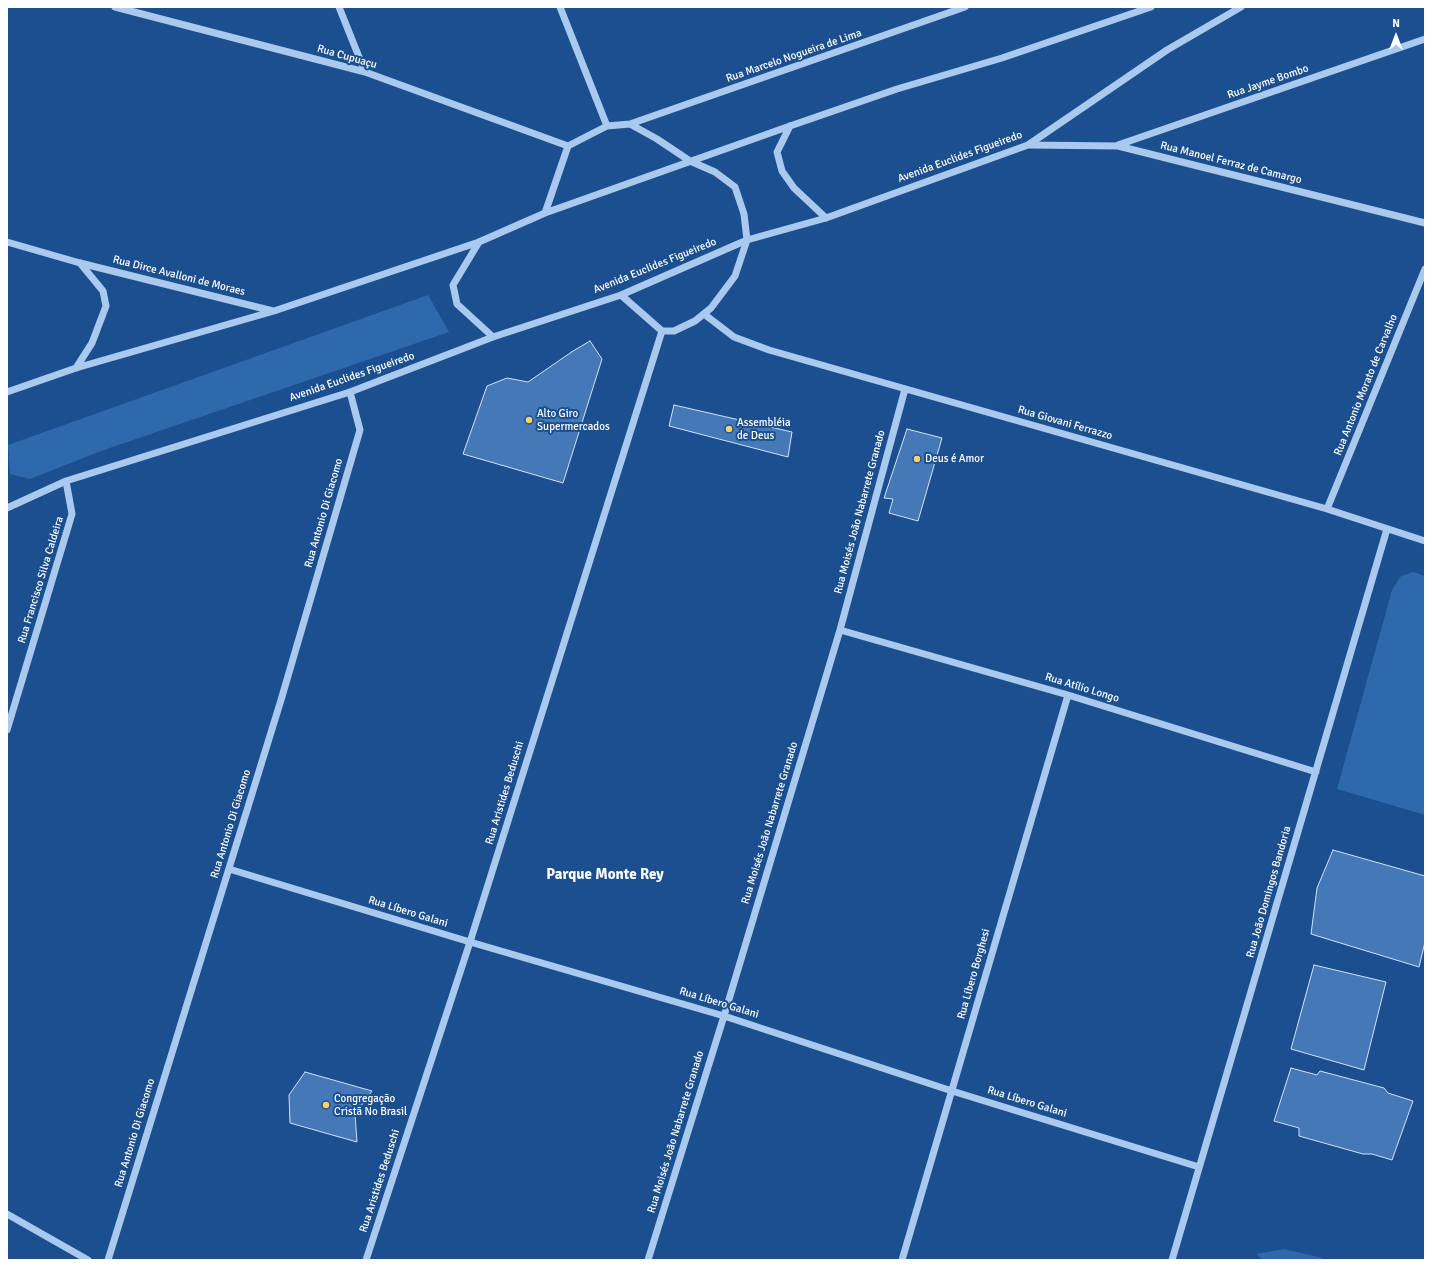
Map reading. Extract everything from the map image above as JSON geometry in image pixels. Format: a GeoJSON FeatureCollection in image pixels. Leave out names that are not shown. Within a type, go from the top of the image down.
{"type":"FeatureCollection","features":[{"type":"Feature","properties":{"kind":"street","name":"Rua Cupuaçu"},"geometry":{"type":"LineString","coordinates":[[115,7],[127,8],[364,72],[568,146]]}},
{"type":"Feature","properties":{"kind":"street"},"geometry":{"type":"LineString","coordinates":[[339,7],[364,72]]}},
{"type":"Feature","properties":{"kind":"street"},"geometry":{"type":"LineString","coordinates":[[560,7],[607,126]]}},
{"type":"Feature","properties":{"kind":"street","name":"Rua Marcelo Nogueira de Lima"},"geometry":{"type":"LineString","coordinates":[[630,124],[965,7]]}},
{"type":"Feature","properties":{"kind":"street"},"geometry":{"type":"LineString","coordinates":[[7,392],[76,368],[274,311],[479,242],[545,213],[790,126],[897,89],[1002,58],[1151,7]]}},
{"type":"Feature","properties":{"kind":"street","name":"Avenida Euclides Figueiredo"},"geometry":{"type":"LineString","coordinates":[[8,505],[66,481],[350,392],[492,337],[621,295],[747,240],[826,218],[1028,145],[1167,50],[1240,7]]}},
{"type":"Feature","properties":{"kind":"street","name":"Rua Jayme Bombo"},"geometry":{"type":"LineString","coordinates":[[1118,146],[1425,39]]}},
{"type":"Feature","properties":{"kind":"street"},"geometry":{"type":"LineString","coordinates":[[545,213],[568,146],[607,126],[630,124],[657,139],[690,161],[715,172],[735,187],[744,214],[747,240],[735,276],[712,308],[695,321],[674,331],[662,331],[621,295]]}},
{"type":"Feature","properties":{"kind":"street"},"geometry":{"type":"LineString","coordinates":[[790,126],[777,152],[782,171],[794,188],[826,218]]}},
{"type":"Feature","properties":{"kind":"street","name":"Rua Manoel Ferraz de Camargo"},"geometry":{"type":"LineString","coordinates":[[1028,145],[1118,146],[1425,223]]}},
{"type":"Feature","properties":{"kind":"street","name":"Rua Dirce Avalloni de Moraes"},"geometry":{"type":"LineString","coordinates":[[7,242],[80,263],[274,311]]}},
{"type":"Feature","properties":{"kind":"street"},"geometry":{"type":"LineString","coordinates":[[479,242],[453,285],[458,304],[492,337]]}},
{"type":"Feature","properties":{"kind":"street"},"geometry":{"type":"LineString","coordinates":[[76,368],[92,343],[106,306],[103,291],[80,263]]}},
{"type":"Feature","properties":{"kind":"street","name":"Rua Antonio Morato de Carvalho"},"geometry":{"type":"LineString","coordinates":[[1327,509],[1425,269]]}},
{"type":"Feature","properties":{"kind":"street","name":"Rua Giovani Ferrazzo"},"geometry":{"type":"LineString","coordinates":[[704,314],[734,337],[769,350],[1327,509],[1425,541]]}},
{"type":"Feature","properties":{"kind":"street","name":"Rua Aristides Beduschi"},"geometry":{"type":"LineString","coordinates":[[366,1260],[470,942],[662,331]]}},
{"type":"Feature","properties":{"kind":"street","name":"Rua Moisés João Nabarrete Granado"},"geometry":{"type":"LineString","coordinates":[[648,1260],[724,1016],[840,630],[905,389]]}},
{"type":"Feature","properties":{"kind":"street","name":"Rua Antonio Di Giacomo"},"geometry":{"type":"LineString","coordinates":[[108,1260],[281,700],[360,430],[350,392]]}},
{"type":"Feature","properties":{"kind":"street","name":"Rua Francisco Silva Caldeira"},"geometry":{"type":"LineString","coordinates":[[7,730],[72,514],[66,481]]}},
{"type":"Feature","properties":{"kind":"street","name":"Rua João Domingos Bandoria"},"geometry":{"type":"LineString","coordinates":[[1172,1260],[1387,529]]}},
{"type":"Feature","properties":{"kind":"street","name":"Rua Atílio Longo"},"geometry":{"type":"LineString","coordinates":[[840,630],[1068,695],[1316,772]]}},
{"type":"Feature","properties":{"kind":"street","name":"Rua Líbero Borghesi"},"geometry":{"type":"LineString","coordinates":[[902,1260],[1068,695]]}},
{"type":"Feature","properties":{"kind":"street","name":"Rua Líbero Galani"},"geometry":{"type":"LineString","coordinates":[[229,869],[470,942],[724,1016],[952,1091],[1199,1167]]}},
{"type":"Feature","properties":{"kind":"street"},"geometry":{"type":"LineString","coordinates":[[7,1214],[88,1260]]}},
{"type":"Feature","properties":{"kind":"shaded area"},"geometry":{"type":"Polygon","coordinates":[[[428,295],[449,332],[101,451],[30,479],[10,474],[8,445],[428,295]]]}},
{"type":"Feature","properties":{"kind":"shaded area"},"geometry":{"type":"Polygon","coordinates":[[[1413,572],[1425,576],[1425,815],[1337,789],[1392,590],[1401,576],[1413,572]]]}},
{"type":"Feature","properties":{"kind":"shaded area"},"geometry":{"type":"Polygon","coordinates":[[[1284,1249],[1322,1258],[1323,1260],[1263,1260],[1256,1254],[1284,1249]]]}},
{"type":"Feature","properties":{"kind":"building","name":"Alto Giro Supermercados"},"geometry":{"type":"Polygon","coordinates":[[[590,341],[602,359],[563,483],[463,454],[487,386],[507,378],[528,382],[590,341]]]}},
{"type":"Feature","properties":{"kind":"building","name":"Assembléia de Deus"},"geometry":{"type":"Polygon","coordinates":[[[674,405],[792,432],[788,457],[669,426],[674,405]]]}},
{"type":"Feature","properties":{"kind":"building","name":"Deus é Amor"},"geometry":{"type":"Polygon","coordinates":[[[907,429],[942,438],[918,521],[889,513],[893,499],[884,498],[907,429]]]}},
{"type":"Feature","properties":{"kind":"building"},"geometry":{"type":"Polygon","coordinates":[[[1333,850],[1425,876],[1425,942],[1419,967],[1311,934],[1317,888],[1333,850]]]}},
{"type":"Feature","properties":{"kind":"building"},"geometry":{"type":"Polygon","coordinates":[[[1314,965],[1386,982],[1364,1070],[1291,1049],[1314,965]]]}},
{"type":"Feature","properties":{"kind":"building"},"geometry":{"type":"Polygon","coordinates":[[[1291,1068],[1317,1075],[1320,1071],[1384,1088],[1388,1093],[1413,1101],[1392,1160],[1372,1154],[1363,1154],[1299,1136],[1299,1128],[1274,1121],[1291,1068]]]}},
{"type":"Feature","properties":{"kind":"building","name":"Congregação Cristã No Brasil"},"geometry":{"type":"Polygon","coordinates":[[[305,1072],[372,1091],[355,1114],[357,1142],[290,1123],[289,1095],[305,1072]]]}},
{"type":"Feature","properties":{"kind":"place","name":"Alto Giro Supermercados"},"geometry":{"type":"Point","coordinates":[529,420]}},
{"type":"Feature","properties":{"kind":"place","name":"Assembléia de Deus"},"geometry":{"type":"Point","coordinates":[729,429]}},
{"type":"Feature","properties":{"kind":"place","name":"Deus é Amor"},"geometry":{"type":"Point","coordinates":[917,459]}},
{"type":"Feature","properties":{"kind":"place","name":"Congregação Cristã No Brasil"},"geometry":{"type":"Point","coordinates":[326,1105]}},
{"type":"Feature","properties":{"kind":"district","name":"Parque Monte Rey"},"geometry":{"type":"Point","coordinates":[605,875]}}]}
